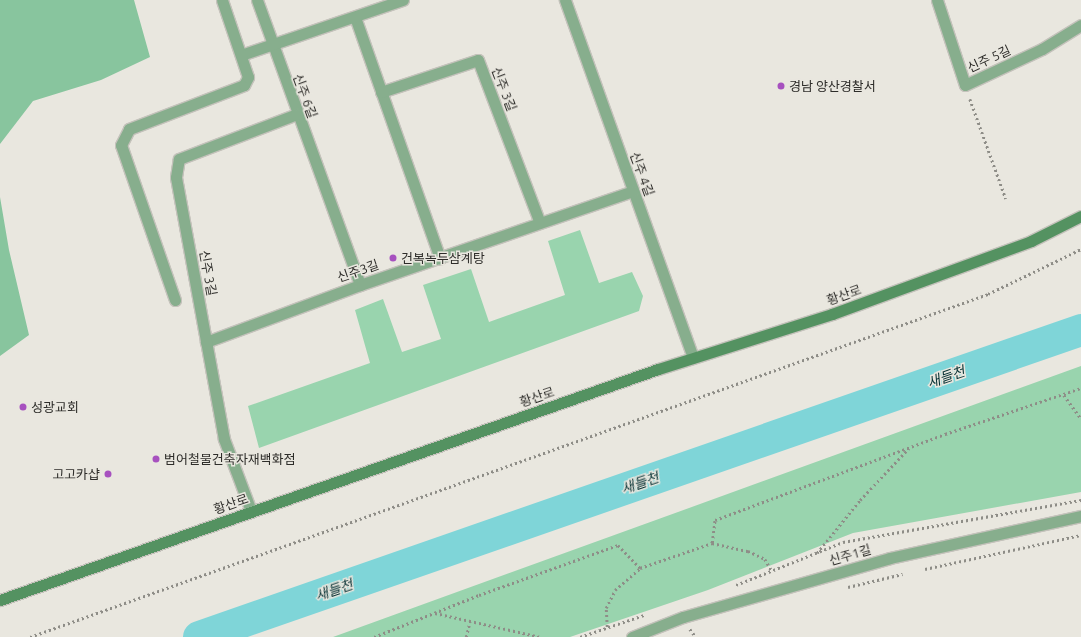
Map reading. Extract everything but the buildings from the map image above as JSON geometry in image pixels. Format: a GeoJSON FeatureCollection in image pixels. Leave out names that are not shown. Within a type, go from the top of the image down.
{"type":"FeatureCollection","features":[{"type":"Feature","properties":{"kind":"main road","name":"황산로"},"geometry":{"type":"LineString","coordinates":[[0,600],[251,511],[693,358],[839,312],[1031,241],[1081,216]]}},
{"type":"Feature","properties":{"kind":"street"},"geometry":{"type":"LineString","coordinates":[[175,300],[121,145],[129,130],[244,85],[248,77],[222,0]]}},
{"type":"Feature","properties":{"kind":"street","name":"신주 6길"},"geometry":{"type":"LineString","coordinates":[[257,0],[272,46],[360,285]]}},
{"type":"Feature","properties":{"kind":"street"},"geometry":{"type":"LineString","coordinates":[[240,55],[272,46],[402,0]]}},
{"type":"Feature","properties":{"kind":"street","name":"신주 4길"},"geometry":{"type":"LineString","coordinates":[[565,0],[693,358]]}},
{"type":"Feature","properties":{"kind":"street","name":"신주 5길"},"geometry":{"type":"LineString","coordinates":[[937,0],[965,85],[1042,49],[1081,25]]}},
{"type":"Feature","properties":{"kind":"street"},"geometry":{"type":"LineString","coordinates":[[355,17],[440,258]]}},
{"type":"Feature","properties":{"kind":"street","name":"신주 3길"},"geometry":{"type":"LineString","coordinates":[[381,92],[478,60],[540,223]]}},
{"type":"Feature","properties":{"kind":"street","name":"신주 3길"},"geometry":{"type":"LineString","coordinates":[[251,511],[224,439],[176,177],[179,159],[297,114]]}},
{"type":"Feature","properties":{"kind":"street","name":"신주3길"},"geometry":{"type":"LineString","coordinates":[[206,342],[360,285],[634,191]]}},
{"type":"Feature","properties":{"kind":"street","name":"신주1길"},"geometry":{"type":"LineString","coordinates":[[632,637],[683,617],[890,558],[1081,516]]}},
{"type":"Feature","properties":{"kind":"path"},"geometry":{"type":"LineString","coordinates":[[965,85],[1006,199]]}},
{"type":"Feature","properties":{"kind":"path"},"geometry":{"type":"LineString","coordinates":[[30,637],[988,294],[1081,249]]}},
{"type":"Feature","properties":{"kind":"path"},"geometry":{"type":"LineString","coordinates":[[712,543],[715,520],[910,447],[1081,388]]}},
{"type":"Feature","properties":{"kind":"path"},"geometry":{"type":"LineString","coordinates":[[1064,395],[1081,418]]}},
{"type":"Feature","properties":{"kind":"path"},"geometry":{"type":"LineString","coordinates":[[816,553],[860,500],[910,447]]}},
{"type":"Feature","properties":{"kind":"path"},"geometry":{"type":"LineString","coordinates":[[729,588],[843,542],[1081,500]]}},
{"type":"Feature","properties":{"kind":"path"},"geometry":{"type":"LineString","coordinates":[[925,569],[1081,535]]}},
{"type":"Feature","properties":{"kind":"path"},"geometry":{"type":"LineString","coordinates":[[607,627],[606,608],[616,590],[640,568],[712,543],[748,550],[765,560],[772,571]]}},
{"type":"Feature","properties":{"kind":"path"},"geometry":{"type":"LineString","coordinates":[[374,637],[434,613],[618,545],[640,568]]}},
{"type":"Feature","properties":{"kind":"path"},"geometry":{"type":"LineString","coordinates":[[434,613],[541,637]]}},
{"type":"Feature","properties":{"kind":"path"},"geometry":{"type":"LineString","coordinates":[[580,637],[645,615]]}},
{"type":"Feature","properties":{"kind":"path"},"geometry":{"type":"LineString","coordinates":[[466,637],[470,621]]}},
{"type":"Feature","properties":{"kind":"path"},"geometry":{"type":"LineString","coordinates":[[690,629],[696,637]]}},
{"type":"Feature","properties":{"kind":"path"},"geometry":{"type":"LineString","coordinates":[[381,634],[384,637]]}},
{"type":"Feature","properties":{"kind":"green space"},"geometry":{"type":"Polygon","coordinates":[[[0,0],[134,0],[150,57],[101,80],[33,101],[0,144],[0,0]]]}},
{"type":"Feature","properties":{"kind":"green space"},"geometry":{"type":"Polygon","coordinates":[[[0,197],[9,250],[29,335],[0,356],[0,197]]]}},
{"type":"Feature","properties":{"kind":"green space"},"geometry":{"type":"Polygon","coordinates":[[[580,230],[599,283],[632,272],[643,296],[639,311],[259,448],[248,406],[370,363],[355,310],[383,299],[402,352],[441,339],[423,285],[471,269],[489,322],[565,295],[548,241],[580,230]]]}},
{"type":"Feature","properties":{"kind":"green space"},"geometry":{"type":"Polygon","coordinates":[[[1081,366],[1081,492],[853,533],[708,590],[570,637],[333,637],[1081,366]]]}},
{"type":"Feature","properties":{"kind":"waterway","name":"새들천"},"geometry":{"type":"LineString","coordinates":[[199,637],[1081,330]]}},
{"type":"Feature","properties":{"kind":"place","name":"경남 양산경찰서"},"geometry":{"type":"Point","coordinates":[781,86]}},
{"type":"Feature","properties":{"kind":"place","name":"건복녹두삼계탕"},"geometry":{"type":"Point","coordinates":[393,258]}},
{"type":"Feature","properties":{"kind":"place","name":"성광교회"},"geometry":{"type":"Point","coordinates":[23,407]}},
{"type":"Feature","properties":{"kind":"place","name":"범어철물건축자재백화점"},"geometry":{"type":"Point","coordinates":[156,459]}},
{"type":"Feature","properties":{"kind":"place","name":"고고카샵"},"geometry":{"type":"Point","coordinates":[108,474]}}]}
